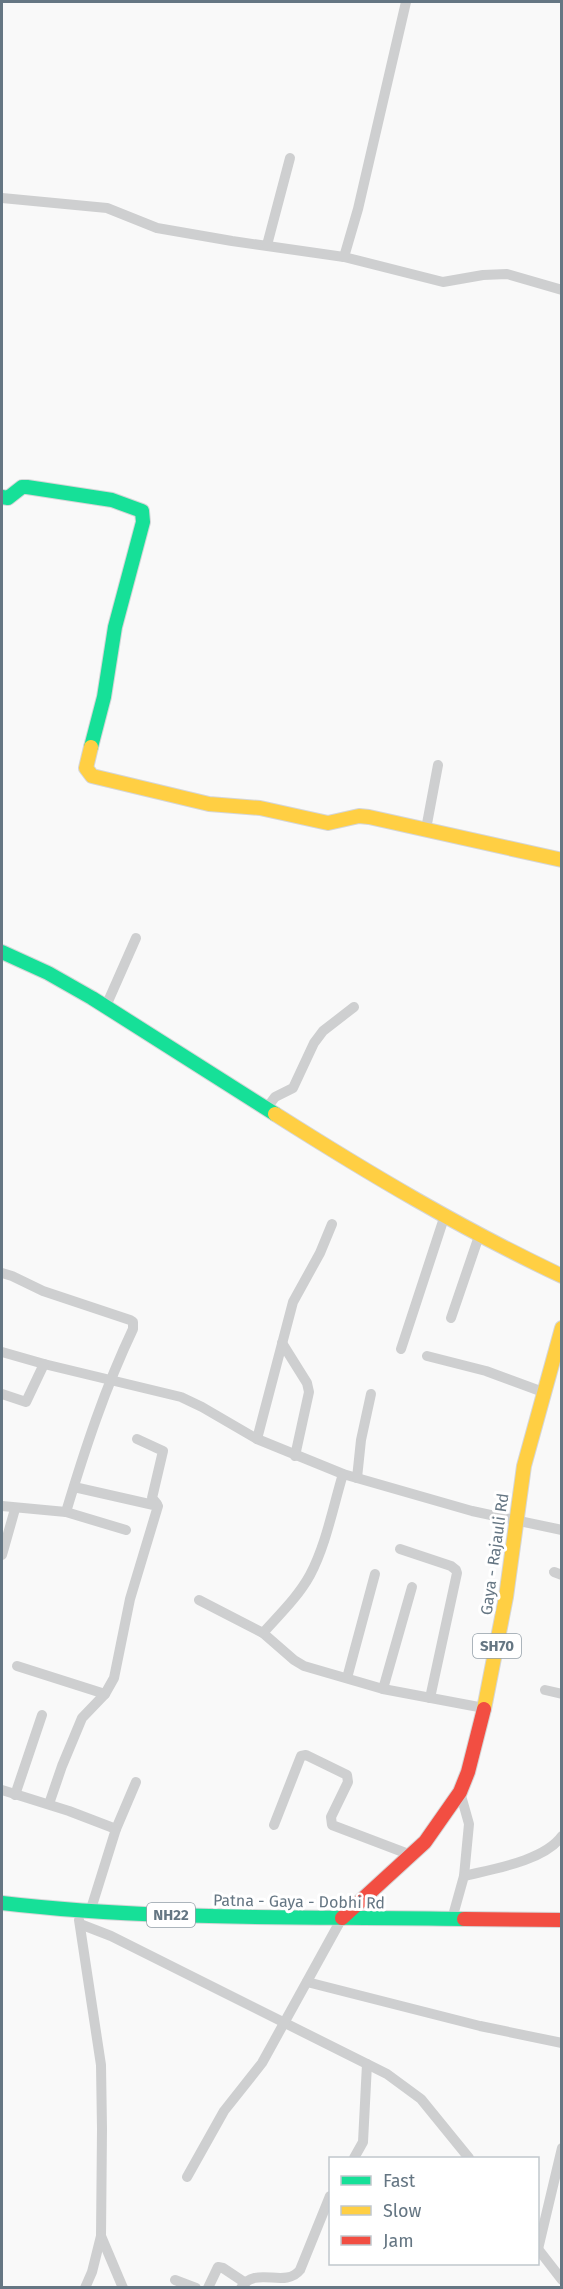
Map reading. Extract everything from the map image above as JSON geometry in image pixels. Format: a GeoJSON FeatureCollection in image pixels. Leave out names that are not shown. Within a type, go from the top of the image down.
{"type":"FeatureCollection","features":[{"type":"Feature","properties":{"kind":"street"},"geometry":{"type":"LineString","coordinates":[[344,257],[358,209],[406,2]]}},
{"type":"Feature","properties":{"kind":"street"},"geometry":{"type":"LineString","coordinates":[[267,245],[290,158]]}},
{"type":"Feature","properties":{"kind":"street"},"geometry":{"type":"LineString","coordinates":[[2,198],[107,208],[157,228],[232,242],[344,257],[443,282],[483,275],[507,274],[561,290]]}},
{"type":"Feature","properties":{"kind":"street"},"geometry":{"type":"LineString","coordinates":[[2,497],[11,497],[22,486],[27,486],[112,500],[142,511],[143,522],[115,627],[104,697],[87,762],[86,768],[92,776],[209,804],[260,808],[328,823],[363,816],[561,860]]}},
{"type":"Feature","properties":{"kind":"street"},"geometry":{"type":"LineString","coordinates":[[426,829],[438,765]]}},
{"type":"Feature","properties":{"kind":"street"},"geometry":{"type":"LineString","coordinates":[[106,1006],[136,938]]}},
{"type":"Feature","properties":{"kind":"street"},"geometry":{"type":"LineString","coordinates":[[2,952],[26,961],[106,1006],[266,1109],[444,1218],[508,1252],[561,1276]]}},
{"type":"Feature","properties":{"kind":"street"},"geometry":{"type":"LineString","coordinates":[[266,1109],[275,1098],[293,1088],[314,1043],[323,1031],[354,1007]]}},
{"type":"Feature","properties":{"kind":"street"},"geometry":{"type":"LineString","coordinates":[[401,1349],[444,1218]]}},
{"type":"Feature","properties":{"kind":"street"},"geometry":{"type":"LineString","coordinates":[[256,1439],[293,1302],[320,1253],[332,1224]]}},
{"type":"Feature","properties":{"kind":"street"},"geometry":{"type":"LineString","coordinates":[[451,1318],[479,1236]]}},
{"type":"Feature","properties":{"kind":"street"},"geometry":{"type":"LineString","coordinates":[[2,1273],[44,1291],[133,1322],[133,1329],[110,1378],[66,1512]]}},
{"type":"Feature","properties":{"kind":"street","name":"Gaya - Rajauli Rd"},"geometry":{"type":"LineString","coordinates":[[342,1918],[411,1855],[436,1827],[460,1792],[474,1751],[506,1597],[524,1466],[543,1392],[555,1375],[561,1328]]}},
{"type":"Feature","properties":{"kind":"street"},"geometry":{"type":"LineString","coordinates":[[282,1342],[307,1383],[309,1392],[296,1455]]}},
{"type":"Feature","properties":{"kind":"street"},"geometry":{"type":"LineString","coordinates":[[2,1352],[181,1397],[256,1439],[343,1474],[472,1511],[561,1530]]}},
{"type":"Feature","properties":{"kind":"street"},"geometry":{"type":"LineString","coordinates":[[427,1356],[486,1371],[543,1392]]}},
{"type":"Feature","properties":{"kind":"street"},"geometry":{"type":"LineString","coordinates":[[2,1394],[26,1402],[44,1364]]}},
{"type":"Feature","properties":{"kind":"street"},"geometry":{"type":"LineString","coordinates":[[357,1478],[361,1440],[372,1394]]}},
{"type":"Feature","properties":{"kind":"street"},"geometry":{"type":"LineString","coordinates":[[50,1804],[62,1766],[82,1718],[105,1694],[114,1678],[130,1599],[157,1511],[157,1504],[152,1498],[163,1451],[137,1439]]}},
{"type":"Feature","properties":{"kind":"street"},"geometry":{"type":"LineString","coordinates":[[263,1633],[298,1594],[310,1575],[322,1545],[343,1474]]}},
{"type":"Feature","properties":{"kind":"street"},"geometry":{"type":"LineString","coordinates":[[74,1487],[157,1504]]}},
{"type":"Feature","properties":{"kind":"street"},"geometry":{"type":"LineString","coordinates":[[2,1506],[66,1512],[126,1530]]}},
{"type":"Feature","properties":{"kind":"street"},"geometry":{"type":"LineString","coordinates":[[2,1555],[15,1509]]}},
{"type":"Feature","properties":{"kind":"street"},"geometry":{"type":"LineString","coordinates":[[400,1550],[456,1569],[457,1574],[430,1698]]}},
{"type":"Feature","properties":{"kind":"street"},"geometry":{"type":"LineString","coordinates":[[347,1678],[375,1574]]}},
{"type":"Feature","properties":{"kind":"street"},"geometry":{"type":"LineString","coordinates":[[383,1689],[411,1587]]}},
{"type":"Feature","properties":{"kind":"street"},"geometry":{"type":"LineString","coordinates":[[199,1600],[263,1633],[304,1666],[383,1689],[483,1708]]}},
{"type":"Feature","properties":{"kind":"street"},"geometry":{"type":"LineString","coordinates":[[18,1666],[105,1694]]}},
{"type":"Feature","properties":{"kind":"street"},"geometry":{"type":"LineString","coordinates":[[544,1690],[561,1694]]}},
{"type":"Feature","properties":{"kind":"street"},"geometry":{"type":"LineString","coordinates":[[15,1795],[42,1715]]}},
{"type":"Feature","properties":{"kind":"street"},"geometry":{"type":"LineString","coordinates":[[274,1825],[301,1756],[306,1755],[347,1775],[348,1782],[331,1817],[332,1825],[411,1855]]}},
{"type":"Feature","properties":{"kind":"street"},"geometry":{"type":"LineString","coordinates":[[90,1912],[116,1828],[136,1782]]}},
{"type":"Feature","properties":{"kind":"street"},"geometry":{"type":"LineString","coordinates":[[2,1790],[50,1804],[116,1828]]}},
{"type":"Feature","properties":{"kind":"street"},"geometry":{"type":"LineString","coordinates":[[452,1919],[464,1876],[469,1824],[460,1792]]}},
{"type":"Feature","properties":{"kind":"street"},"geometry":{"type":"LineString","coordinates":[[464,1876],[506,1866],[538,1855],[561,1836]]}},
{"type":"Feature","properties":{"kind":"street","name":"Patna - Gaya - Dobhi Rd"},"geometry":{"type":"LineString","coordinates":[[2,1903],[78,1917],[90,1912],[561,1920]]}},
{"type":"Feature","properties":{"kind":"street"},"geometry":{"type":"LineString","coordinates":[[78,1917],[111,1936],[387,2074],[421,2098],[468,2157]]}},
{"type":"Feature","properties":{"kind":"street"},"geometry":{"type":"LineString","coordinates":[[78,1917],[101,2065],[101,2236],[86,2288]]}},
{"type":"Feature","properties":{"kind":"street"},"geometry":{"type":"LineString","coordinates":[[187,2177],[224,2112],[257,2071],[342,1918]]}},
{"type":"Feature","properties":{"kind":"street"},"geometry":{"type":"LineString","coordinates":[[307,1982],[480,2026],[561,2043]]}},
{"type":"Feature","properties":{"kind":"street"},"geometry":{"type":"LineString","coordinates":[[355,2157],[363,2142],[367,2064]]}},
{"type":"Feature","properties":{"kind":"street"},"geometry":{"type":"LineString","coordinates":[[539,2246],[556,2196],[561,2148]]}},
{"type":"Feature","properties":{"kind":"street"},"geometry":{"type":"LineString","coordinates":[[208,2288],[218,2267],[223,2268],[242,2285],[258,2277],[291,2278],[296,2276],[329,2198]]}},
{"type":"Feature","properties":{"kind":"street"},"geometry":{"type":"LineString","coordinates":[[101,2236],[123,2288]]}},
{"type":"Feature","properties":{"kind":"street"},"geometry":{"type":"LineString","coordinates":[[539,2250],[561,2280]]}},
{"type":"Feature","properties":{"kind":"street"},"geometry":{"type":"LineString","coordinates":[[175,2280],[196,2288]]}},
{"type":"Feature","properties":{"kind":"traffic: fast"},"geometry":{"type":"LineString","coordinates":[[2,497],[8,498],[22,487],[27,487],[112,500],[142,511],[143,522],[115,627],[104,697],[91,747]]}},
{"type":"Feature","properties":{"kind":"traffic: fast"},"geometry":{"type":"LineString","coordinates":[[2,952],[48,973],[92,998],[275,1114]]}},
{"type":"Feature","properties":{"kind":"traffic: fast"},"geometry":{"type":"LineString","coordinates":[[2,1903],[116,1913],[232,1917],[464,1919]]}},
{"type":"Feature","properties":{"kind":"traffic: slow"},"geometry":{"type":"LineString","coordinates":[[91,747],[86,768],[92,776],[209,804],[260,808],[328,823],[359,816],[369,817],[562,860]]}},
{"type":"Feature","properties":{"kind":"traffic: slow"},"geometry":{"type":"LineString","coordinates":[[275,1114],[416,1200],[562,1276]]}},
{"type":"Feature","properties":{"kind":"traffic: slow"},"geometry":{"type":"LineString","coordinates":[[484,1709],[506,1597],[524,1466],[562,1328]]}},
{"type":"Feature","properties":{"kind":"traffic: jam"},"geometry":{"type":"LineString","coordinates":[[342,1918],[425,1842],[460,1792],[468,1772],[484,1709]]}},
{"type":"Feature","properties":{"kind":"traffic: jam"},"geometry":{"type":"LineString","coordinates":[[464,1919],[562,1920]]}}]}
